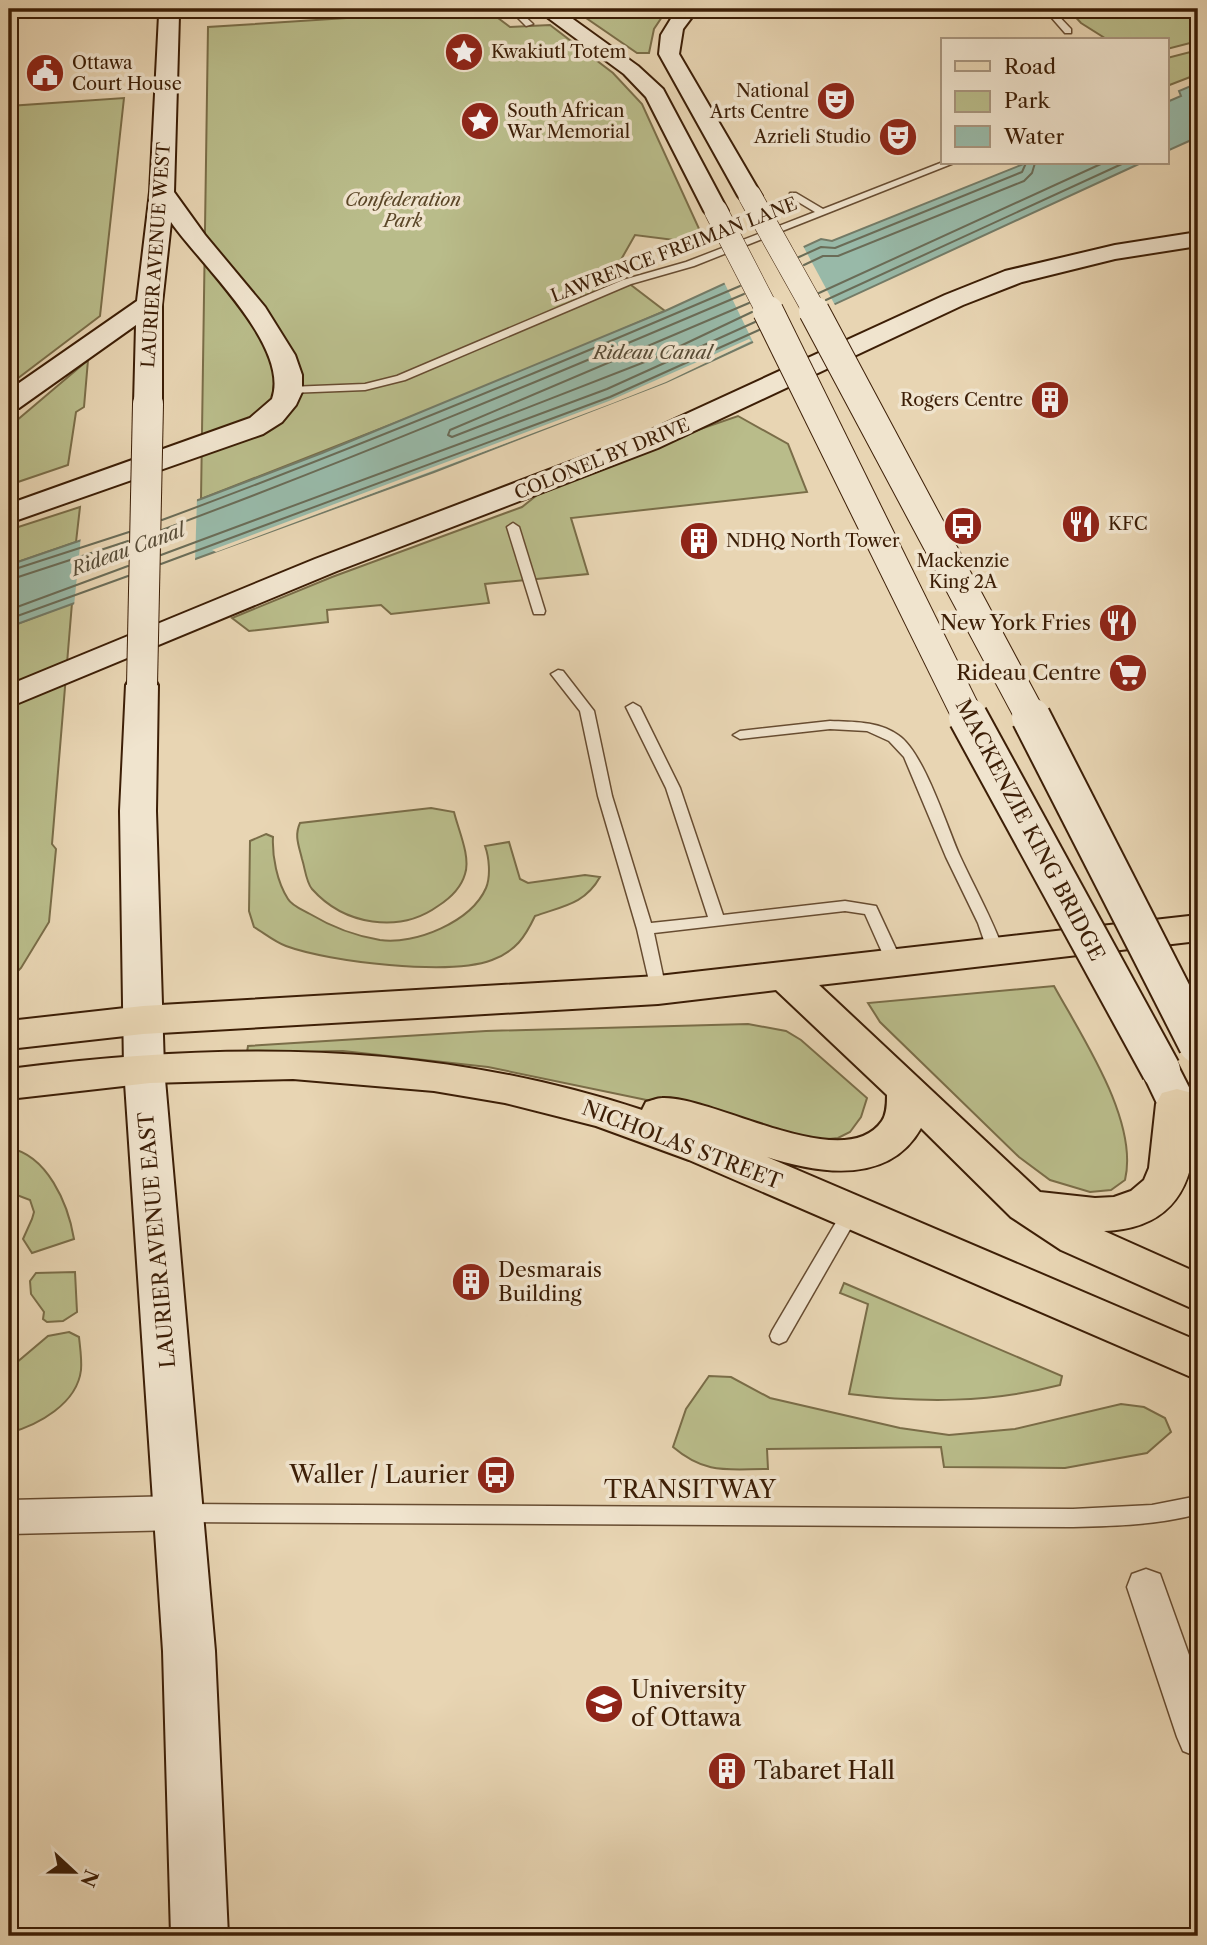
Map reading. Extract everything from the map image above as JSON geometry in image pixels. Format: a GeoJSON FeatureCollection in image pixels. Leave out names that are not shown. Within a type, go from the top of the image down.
{"type":"FeatureCollection","features":[{"type":"Feature","properties":{"kind":"main road","name":"LAURIER AVENUE WEST"},"geometry":{"type":"LineString","coordinates":[[143,542],[149,304],[162,192],[169,9]]}},
{"type":"Feature","properties":{"kind":"main road"},"geometry":{"type":"LineString","coordinates":[[9,11],[202,9]]}},
{"type":"Feature","properties":{"kind":"main road","name":"MACKENZIE KING BRIDGE"},"geometry":{"type":"LineString","coordinates":[[546,9],[631,70],[655,94],[868,512],[947,676],[1050,872],[1169,1087],[1198,1147]]}},
{"type":"Feature","properties":{"kind":"main road"},"geometry":{"type":"LineString","coordinates":[[688,9],[673,29],[669,54],[825,329],[934,531],[1198,1044]]}},
{"type":"Feature","properties":{"kind":"main road"},"geometry":{"type":"LineString","coordinates":[[9,514],[247,431],[276,412],[289,390],[281,351],[274,340],[256,313],[195,240],[162,192]]}},
{"type":"Feature","properties":{"kind":"main road","name":"COLONEL BY DRIVE"},"geometry":{"type":"LineString","coordinates":[[9,673],[309,556],[640,433],[943,290],[996,269],[1052,250],[1113,235],[1196,228]]}},
{"type":"Feature","properties":{"kind":"main road","name":"COLONEL BY DRIVE"},"geometry":{"type":"LineString","coordinates":[[9,697],[326,565],[648,442],[954,300],[1014,276],[1196,228]]}},
{"type":"Feature","properties":{"kind":"main road"},"geometry":{"type":"LineString","coordinates":[[9,402],[149,304]]}},
{"type":"Feature","properties":{"kind":"main road","name":"LAURIER AVENUE EAST"},"geometry":{"type":"LineString","coordinates":[[143,542],[138,811],[144,1068],[179,1513],[196,1784],[200,1936]]}},
{"type":"Feature","properties":{"kind":"main road"},"geometry":{"type":"LineString","coordinates":[[9,1035],[143,1020],[658,990],[1198,928]]}},
{"type":"Feature","properties":{"kind":"main road"},"geometry":{"type":"LineString","coordinates":[[786,977],[908,1090],[1026,1205],[1076,1238],[1198,1293]]}},
{"type":"Feature","properties":{"kind":"main road","name":"NICHOLAS STREET"},"geometry":{"type":"LineString","coordinates":[[9,1084],[144,1068],[241,1063],[383,1071],[478,1084],[572,1104],[705,1151],[1198,1361]]}},
{"type":"Feature","properties":{"kind":"main road"},"geometry":{"type":"LineString","coordinates":[[1026,1205],[1097,1217],[1133,1210],[1152,1199],[1168,1176],[1169,1087]]}},
{"type":"Feature","properties":{"kind":"main road"},"geometry":{"type":"LineString","coordinates":[[572,1104],[601,1103],[635,1107],[698,1120],[796,1150],[828,1156],[852,1155],[875,1150],[900,1129],[908,1090]]}},
{"type":"Feature","properties":{"kind":"street"},"geometry":{"type":"LineString","coordinates":[[9,1517],[179,1513]]}},
{"type":"Feature","properties":{"kind":"street"},"geometry":{"type":"LineString","coordinates":[[1146,1587],[1198,1737]]}},
{"type":"Feature","properties":{"kind":"lane"},"geometry":{"type":"LineString","coordinates":[[513,9],[529,24]]}},
{"type":"Feature","properties":{"kind":"lane"},"geometry":{"type":"LineString","coordinates":[[1048,9],[1068,31]]}},
{"type":"Feature","properties":{"kind":"lane","name":"LAWRENCE FREIMAN LANE"},"geometry":{"type":"LineString","coordinates":[[289,390],[365,387],[401,378],[627,282],[690,264],[946,164]]}},
{"type":"Feature","properties":{"kind":"lane"},"geometry":{"type":"LineString","coordinates":[[793,195],[822,212]]}},
{"type":"Feature","properties":{"kind":"lane"},"geometry":{"type":"LineString","coordinates":[[513,527],[539,611]]}},
{"type":"Feature","properties":{"kind":"lane"},"geometry":{"type":"LineString","coordinates":[[558,674],[587,711],[605,796],[645,929],[658,990]]}},
{"type":"Feature","properties":{"kind":"lane"},"geometry":{"type":"LineString","coordinates":[[633,707],[673,788],[717,920]]}},
{"type":"Feature","properties":{"kind":"lane"},"geometry":{"type":"LineString","coordinates":[[740,736],[830,725],[869,727],[894,738],[910,756],[953,857],[986,923],[996,952]]}},
{"type":"Feature","properties":{"kind":"lane"},"geometry":{"type":"LineString","coordinates":[[645,929],[845,906],[871,910],[895,964]]}},
{"type":"Feature","properties":{"kind":"lane"},"geometry":{"type":"LineString","coordinates":[[779,1336],[851,1212]]}},
{"type":"Feature","properties":{"kind":"lane","name":"TRANSITWAY"},"geometry":{"type":"LineString","coordinates":[[179,1513],[1085,1518],[1173,1513],[1198,1505]]}},
{"type":"Feature","properties":{"kind":"green space","name":"Confederation Park"},"geometry":{"type":"Polygon","coordinates":[[[486,9],[510,27],[550,25],[613,73],[642,104],[706,244],[635,235],[614,272],[665,311],[502,381],[201,499],[208,27],[486,9]]]}},
{"type":"Feature","properties":{"kind":"green space"},"geometry":{"type":"Polygon","coordinates":[[[573,9],[666,11],[654,29],[649,53],[637,53],[573,9]]]}},
{"type":"Feature","properties":{"kind":"green space"},"geometry":{"type":"Polygon","coordinates":[[[1068,9],[1142,9],[1196,15],[1198,10],[1198,41],[1168,49],[1168,38],[1105,38],[1081,23],[1068,9]]]}},
{"type":"Feature","properties":{"kind":"green space"},"geometry":{"type":"Polygon","coordinates":[[[1198,50],[1198,74],[1168,86],[1168,58],[1198,50]]]}},
{"type":"Feature","properties":{"kind":"green space"},"geometry":{"type":"Polygon","coordinates":[[[124,98],[100,316],[9,385],[9,106],[124,98]]]}},
{"type":"Feature","properties":{"kind":"green space"},"geometry":{"type":"Polygon","coordinates":[[[88,360],[84,407],[76,412],[68,465],[9,485],[9,427],[88,360]]]}},
{"type":"Feature","properties":{"kind":"green space"},"geometry":{"type":"Polygon","coordinates":[[[738,416],[788,444],[807,492],[571,518],[588,574],[485,584],[489,603],[391,614],[381,605],[327,610],[328,622],[249,631],[232,618],[332,577],[522,507],[537,495],[683,435],[738,416]]]}},
{"type":"Feature","properties":{"kind":"green space"},"geometry":{"type":"Polygon","coordinates":[[[80,507],[76,542],[9,565],[9,530],[80,507]]]}},
{"type":"Feature","properties":{"kind":"green space"},"geometry":{"type":"Polygon","coordinates":[[[72,603],[52,844],[56,849],[49,922],[21,968],[9,980],[9,627],[72,603]]]}},
{"type":"Feature","properties":{"kind":"green space"},"geometry":{"type":"Polygon","coordinates":[[[431,808],[454,812],[466,860],[461,884],[438,906],[423,915],[406,920],[372,922],[340,911],[310,886],[298,841],[300,823],[431,808]]]}},
{"type":"Feature","properties":{"kind":"green space"},"geometry":{"type":"Polygon","coordinates":[[[266,834],[273,837],[278,877],[292,904],[335,926],[380,940],[394,941],[425,935],[455,921],[468,911],[479,900],[488,883],[489,867],[485,846],[509,842],[520,879],[528,883],[585,875],[600,877],[580,899],[535,916],[519,942],[492,960],[448,967],[359,962],[286,946],[254,927],[249,911],[250,841],[266,834]]]}},
{"type":"Feature","properties":{"kind":"green space"},"geometry":{"type":"Polygon","coordinates":[[[1054,986],[1105,1080],[1124,1132],[1127,1157],[1125,1180],[1111,1190],[1090,1192],[1050,1180],[1019,1157],[880,1022],[868,1003],[1054,986]]]}},
{"type":"Feature","properties":{"kind":"green space"},"geometry":{"type":"Polygon","coordinates":[[[748,1024],[786,1031],[801,1040],[867,1098],[861,1117],[850,1132],[838,1138],[809,1141],[685,1108],[488,1067],[343,1051],[247,1052],[248,1046],[486,1031],[748,1024]]]}},
{"type":"Feature","properties":{"kind":"green space"},"geometry":{"type":"Polygon","coordinates":[[[9,1148],[22,1152],[45,1170],[61,1196],[74,1239],[32,1253],[23,1239],[34,1212],[30,1200],[9,1192],[9,1148]]]}},
{"type":"Feature","properties":{"kind":"green space"},"geometry":{"type":"Polygon","coordinates":[[[75,1272],[77,1312],[63,1321],[47,1322],[43,1319],[44,1312],[31,1294],[30,1281],[36,1273],[75,1272]]]}},
{"type":"Feature","properties":{"kind":"green space"},"geometry":{"type":"Polygon","coordinates":[[[844,1283],[1062,1376],[1060,1385],[1007,1395],[955,1400],[849,1394],[868,1304],[840,1293],[844,1283]]]}},
{"type":"Feature","properties":{"kind":"green space"},"geometry":{"type":"Polygon","coordinates":[[[69,1332],[79,1337],[81,1357],[78,1382],[72,1393],[64,1403],[43,1419],[9,1433],[9,1369],[48,1336],[69,1332]]]}},
{"type":"Feature","properties":{"kind":"green space"},"geometry":{"type":"Polygon","coordinates":[[[709,1376],[731,1377],[770,1398],[900,1428],[949,1435],[1015,1429],[1121,1404],[1144,1407],[1165,1418],[1171,1432],[1147,1453],[1065,1468],[944,1467],[941,1447],[767,1449],[768,1469],[718,1468],[696,1462],[673,1447],[686,1409],[709,1376]]]}},
{"type":"Feature","properties":{"kind":"water"},"geometry":{"type":"Polygon","coordinates":[[[1198,83],[1198,137],[1168,151],[1168,102],[1181,96],[1179,91],[1198,83]]]}},
{"type":"Feature","properties":{"kind":"water","name":"Rideau Canal"},"geometry":{"type":"Polygon","coordinates":[[[1024,164],[1139,164],[666,382],[434,472],[9,627],[9,565],[201,499],[322,453],[665,311],[821,239],[832,241],[1024,164]]]}},
{"type":"Feature","properties":{"kind":"pier"},"geometry":{"type":"Polygon","coordinates":[[[802,244],[836,307],[754,344],[724,282],[802,244]]]}},
{"type":"Feature","properties":{"kind":"pier"},"geometry":{"type":"Polygon","coordinates":[[[749,339],[751,341],[666,382],[613,403],[216,552],[212,550],[609,401],[749,339]]]}},
{"type":"Feature","properties":{"kind":"pier"},"geometry":{"type":"Polygon","coordinates":[[[197,497],[195,563],[74,606],[81,536],[197,497]]]}},
{"type":"Feature","properties":{"kind":"place","name":"Kwakiutl Totem"},"geometry":{"type":"Point","coordinates":[464,52]}},
{"type":"Feature","properties":{"kind":"place","name":"Ottawa Court House"},"geometry":{"type":"Point","coordinates":[45,73]}},
{"type":"Feature","properties":{"kind":"place","name":"National Arts Centre"},"geometry":{"type":"Point","coordinates":[836,101]}},
{"type":"Feature","properties":{"kind":"place","name":"South African War Memorial"},"geometry":{"type":"Point","coordinates":[480,121]}},
{"type":"Feature","properties":{"kind":"place","name":"Azrieli Studio"},"geometry":{"type":"Point","coordinates":[898,137]}},
{"type":"Feature","properties":{"kind":"place","name":"Rogers Centre"},"geometry":{"type":"Point","coordinates":[1050,400]}},
{"type":"Feature","properties":{"kind":"place","name":"KFC"},"geometry":{"type":"Point","coordinates":[1081,524]}},
{"type":"Feature","properties":{"kind":"place","name":"Mackenzie King 2A"},"geometry":{"type":"Point","coordinates":[963,526]}},
{"type":"Feature","properties":{"kind":"place","name":"NDHQ North Tower"},"geometry":{"type":"Point","coordinates":[699,541]}},
{"type":"Feature","properties":{"kind":"place","name":"New York Fries"},"geometry":{"type":"Point","coordinates":[1118,623]}},
{"type":"Feature","properties":{"kind":"place","name":"Rideau Centre"},"geometry":{"type":"Point","coordinates":[1128,673]}},
{"type":"Feature","properties":{"kind":"place","name":"Desmarais Building"},"geometry":{"type":"Point","coordinates":[471,1282]}},
{"type":"Feature","properties":{"kind":"place","name":"Waller / Laurier"},"geometry":{"type":"Point","coordinates":[496,1475]}},
{"type":"Feature","properties":{"kind":"place","name":"University of Ottawa"},"geometry":{"type":"Point","coordinates":[604,1704]}},
{"type":"Feature","properties":{"kind":"place","name":"Tabaret Hall"},"geometry":{"type":"Point","coordinates":[727,1771]}}]}
